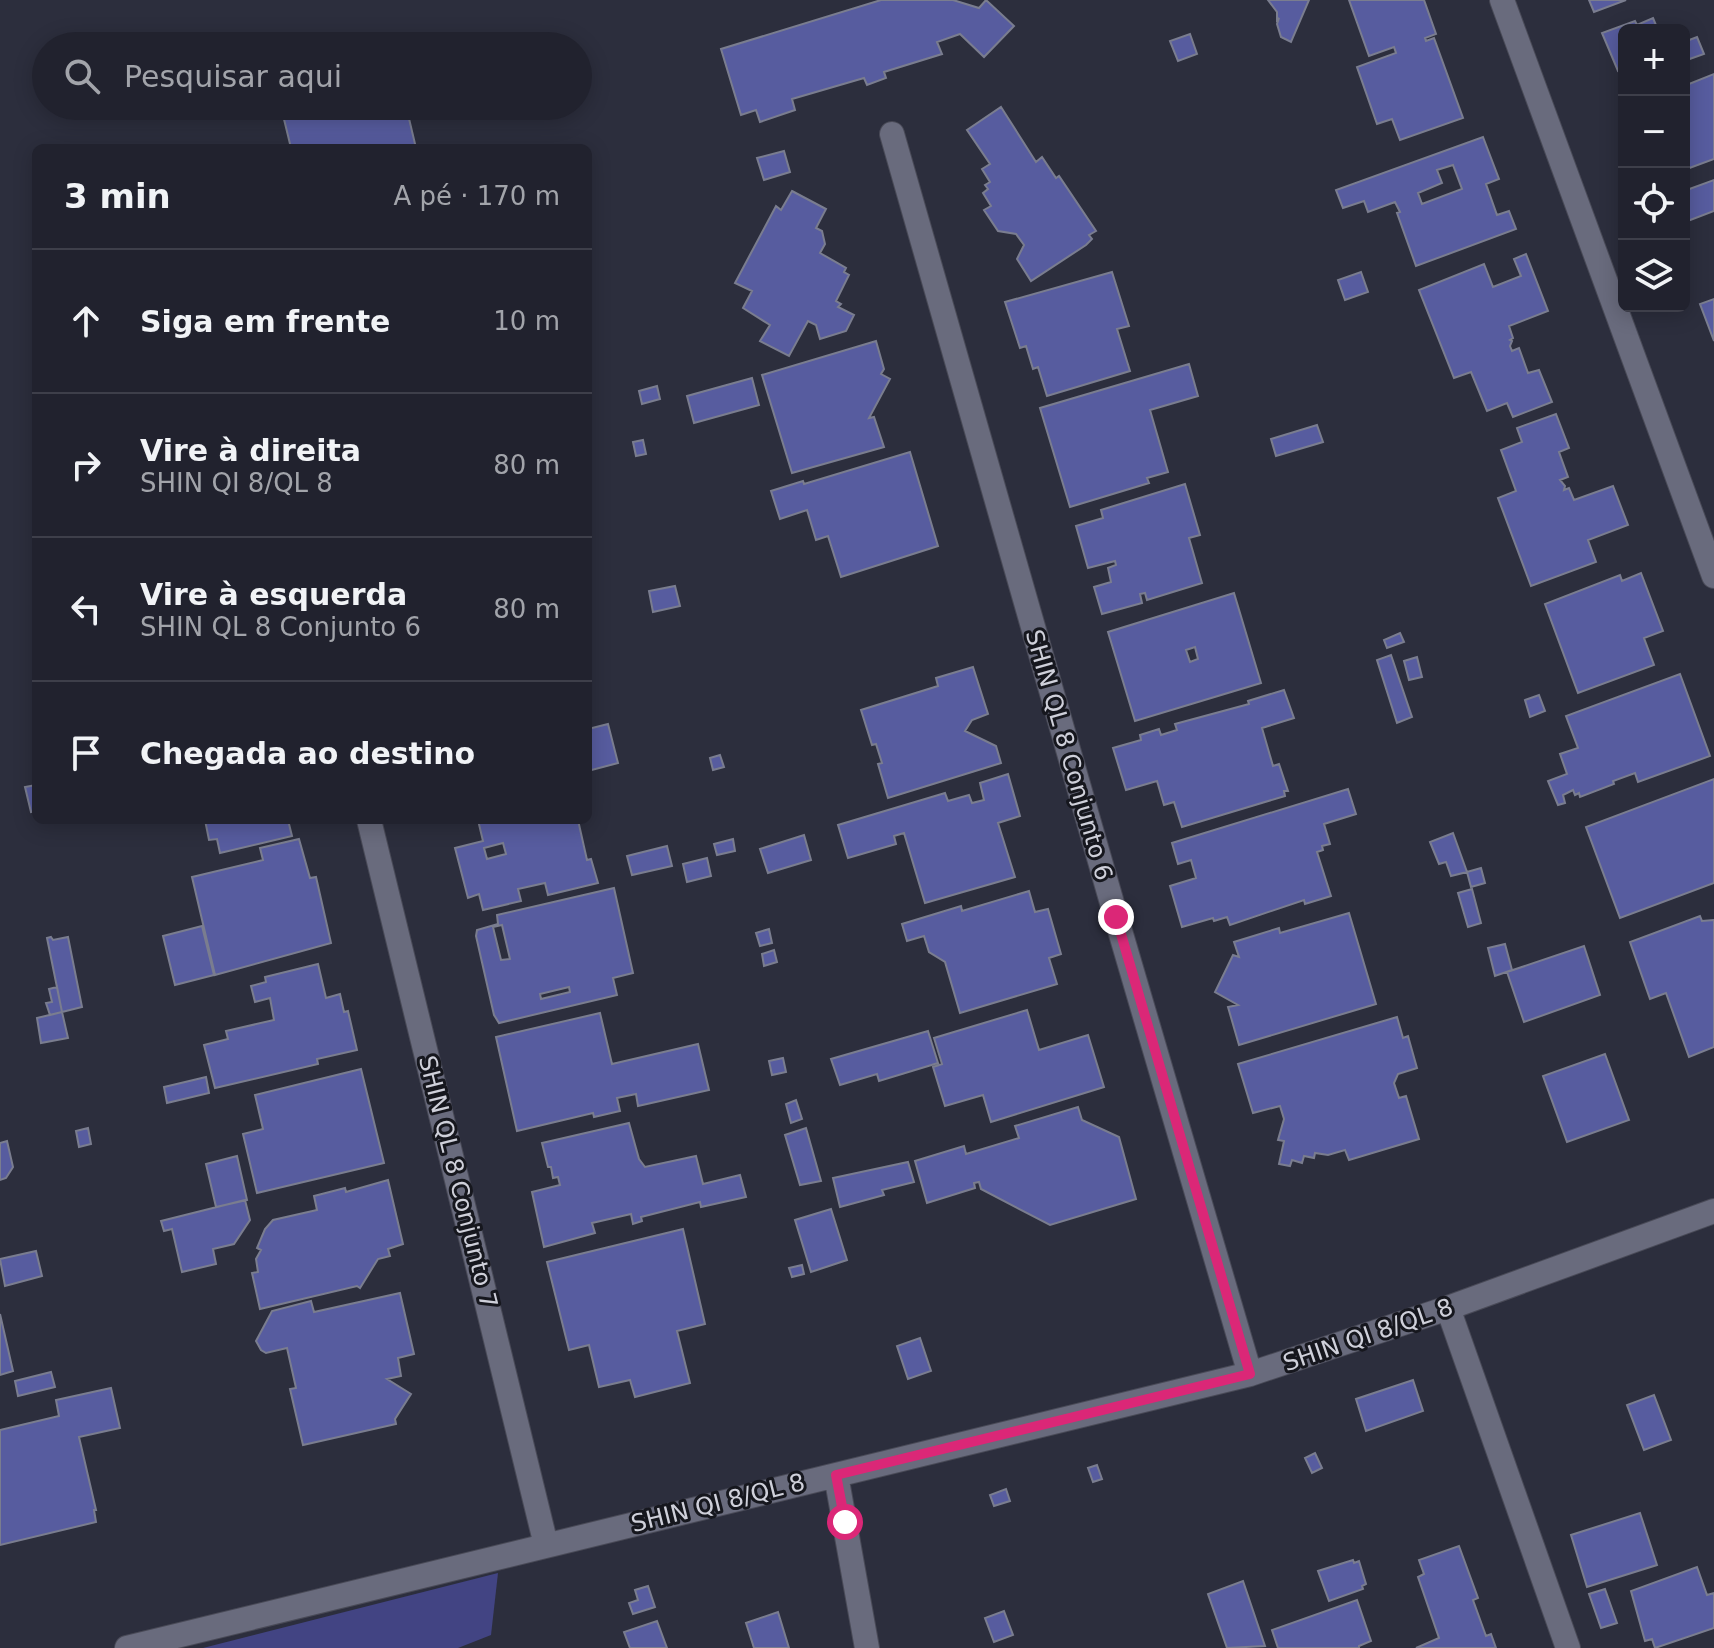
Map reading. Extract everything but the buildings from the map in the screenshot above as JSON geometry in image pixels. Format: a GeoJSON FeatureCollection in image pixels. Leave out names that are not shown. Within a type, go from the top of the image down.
{"type":"FeatureCollection","features":[{"type":"Feature","properties":{"kind":"street"},"geometry":{"type":"LineString","coordinates":[[1502,0],[1714,576]]}},
{"type":"Feature","properties":{"kind":"street","name":"SHIN QL 8 Conjunto 6"},"geometry":{"type":"LineString","coordinates":[[892,134],[1250,1374]]}},
{"type":"Feature","properties":{"kind":"street","name":"SHIN QL 8 Conjunto 7"},"geometry":{"type":"LineString","coordinates":[[370,824],[546,1545]]}},
{"type":"Feature","properties":{"kind":"street","name":"SHIN QI 8/QL 8"},"geometry":{"type":"LineString","coordinates":[[127,1648],[1250,1374],[1448,1308],[1714,1211]]}},
{"type":"Feature","properties":{"kind":"street"},"geometry":{"type":"LineString","coordinates":[[1448,1308],[1568,1648]]}},
{"type":"Feature","properties":{"kind":"street"},"geometry":{"type":"LineString","coordinates":[[836,1475],[867,1648]]}},
{"type":"Feature","properties":{"kind":"shaded area"},"geometry":{"type":"Polygon","coordinates":[[[498,1573],[491,1635],[458,1648],[203,1648],[498,1573]]]}},
{"type":"Feature","properties":{"kind":"route"},"geometry":{"type":"LineString","coordinates":[[845,1522],[836,1475],[1250,1374],[1116,917]]}}]}
